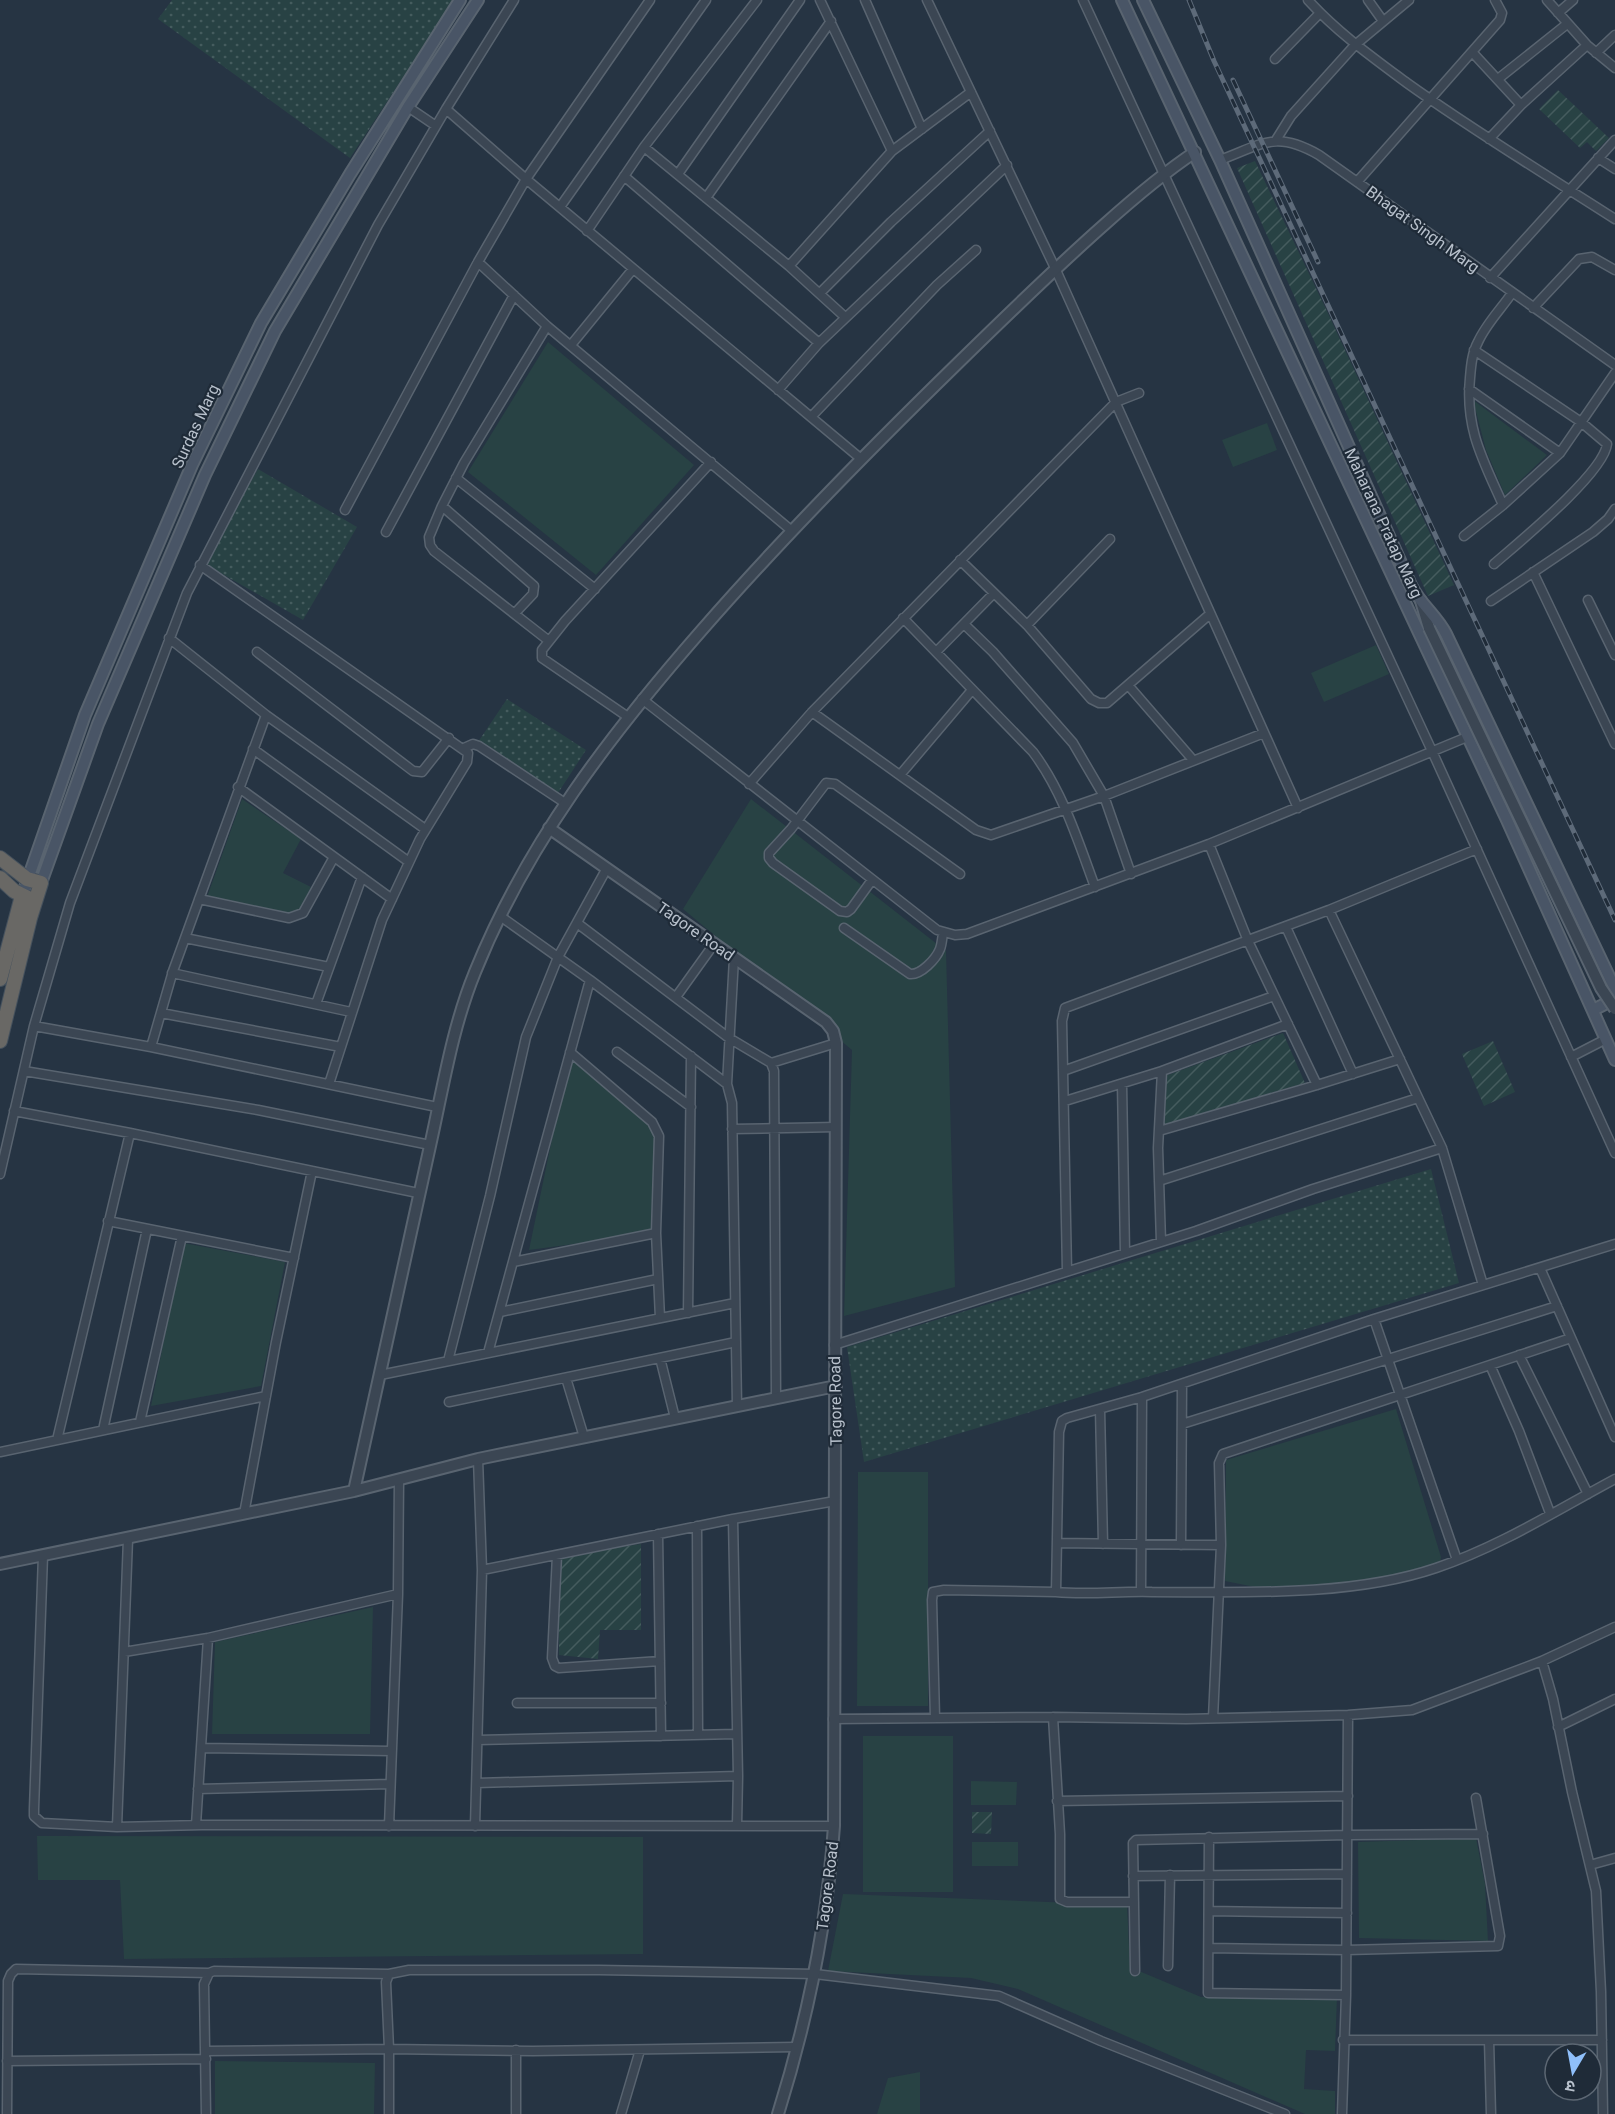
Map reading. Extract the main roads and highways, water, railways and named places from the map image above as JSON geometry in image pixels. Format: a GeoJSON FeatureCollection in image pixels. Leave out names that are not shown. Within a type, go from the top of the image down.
{"type":"FeatureCollection","features":[{"type":"Feature","properties":{"kind":"highway"},"geometry":{"type":"LineString","coordinates":[[0,858],[34,881],[0,979]]}},
{"type":"Feature","properties":{"kind":"highway"},"geometry":{"type":"LineString","coordinates":[[0,878],[28,898]]}},
{"type":"Feature","properties":{"kind":"highway"},"geometry":{"type":"LineString","coordinates":[[0,1041],[28,898]]}},
{"type":"Feature","properties":{"kind":"main road","name":"Surdas Marg"},"geometry":{"type":"LineString","coordinates":[[34,881],[85,715],[192,465],[261,323],[350,174],[460,0]]}},
{"type":"Feature","properties":{"kind":"main road","name":"Surdas Marg"},"geometry":{"type":"LineString","coordinates":[[34,881],[98,724],[205,475],[275,331],[408,107],[478,0]]}},
{"type":"Feature","properties":{"kind":"main road","name":"Maharana Pratap Marg"},"geometry":{"type":"LineString","coordinates":[[1122,0],[1322,425],[1615,1060]]}},
{"type":"Feature","properties":{"kind":"main road","name":"Maharana Pratap Marg"},"geometry":{"type":"LineString","coordinates":[[1143,0],[1220,160],[1411,585],[1421,601],[1440,622],[1615,990]]}},
{"type":"Feature","properties":{"kind":"main road"},"geometry":{"type":"LineString","coordinates":[[1138,33],[1154,24]]}},
{"type":"Feature","properties":{"kind":"main road"},"geometry":{"type":"LineString","coordinates":[[350,174],[363,183]]}},
{"type":"Feature","properties":{"kind":"main road"},"geometry":{"type":"LineString","coordinates":[[1260,294],[1276,288]]}},
{"type":"Feature","properties":{"kind":"main road"},"geometry":{"type":"LineString","coordinates":[[1322,425],[1335,419]]}},
{"type":"Feature","properties":{"kind":"main road"},"geometry":{"type":"LineString","coordinates":[[1593,1010],[1615,999]]}},
{"type":"Feature","properties":{"kind":"railway"},"geometry":{"type":"LineString","coordinates":[[1189,0],[1214,61],[1615,920]]}},
{"type":"Feature","properties":{"kind":"railway"},"geometry":{"type":"LineString","coordinates":[[1233,80],[1318,262]]}}]}
